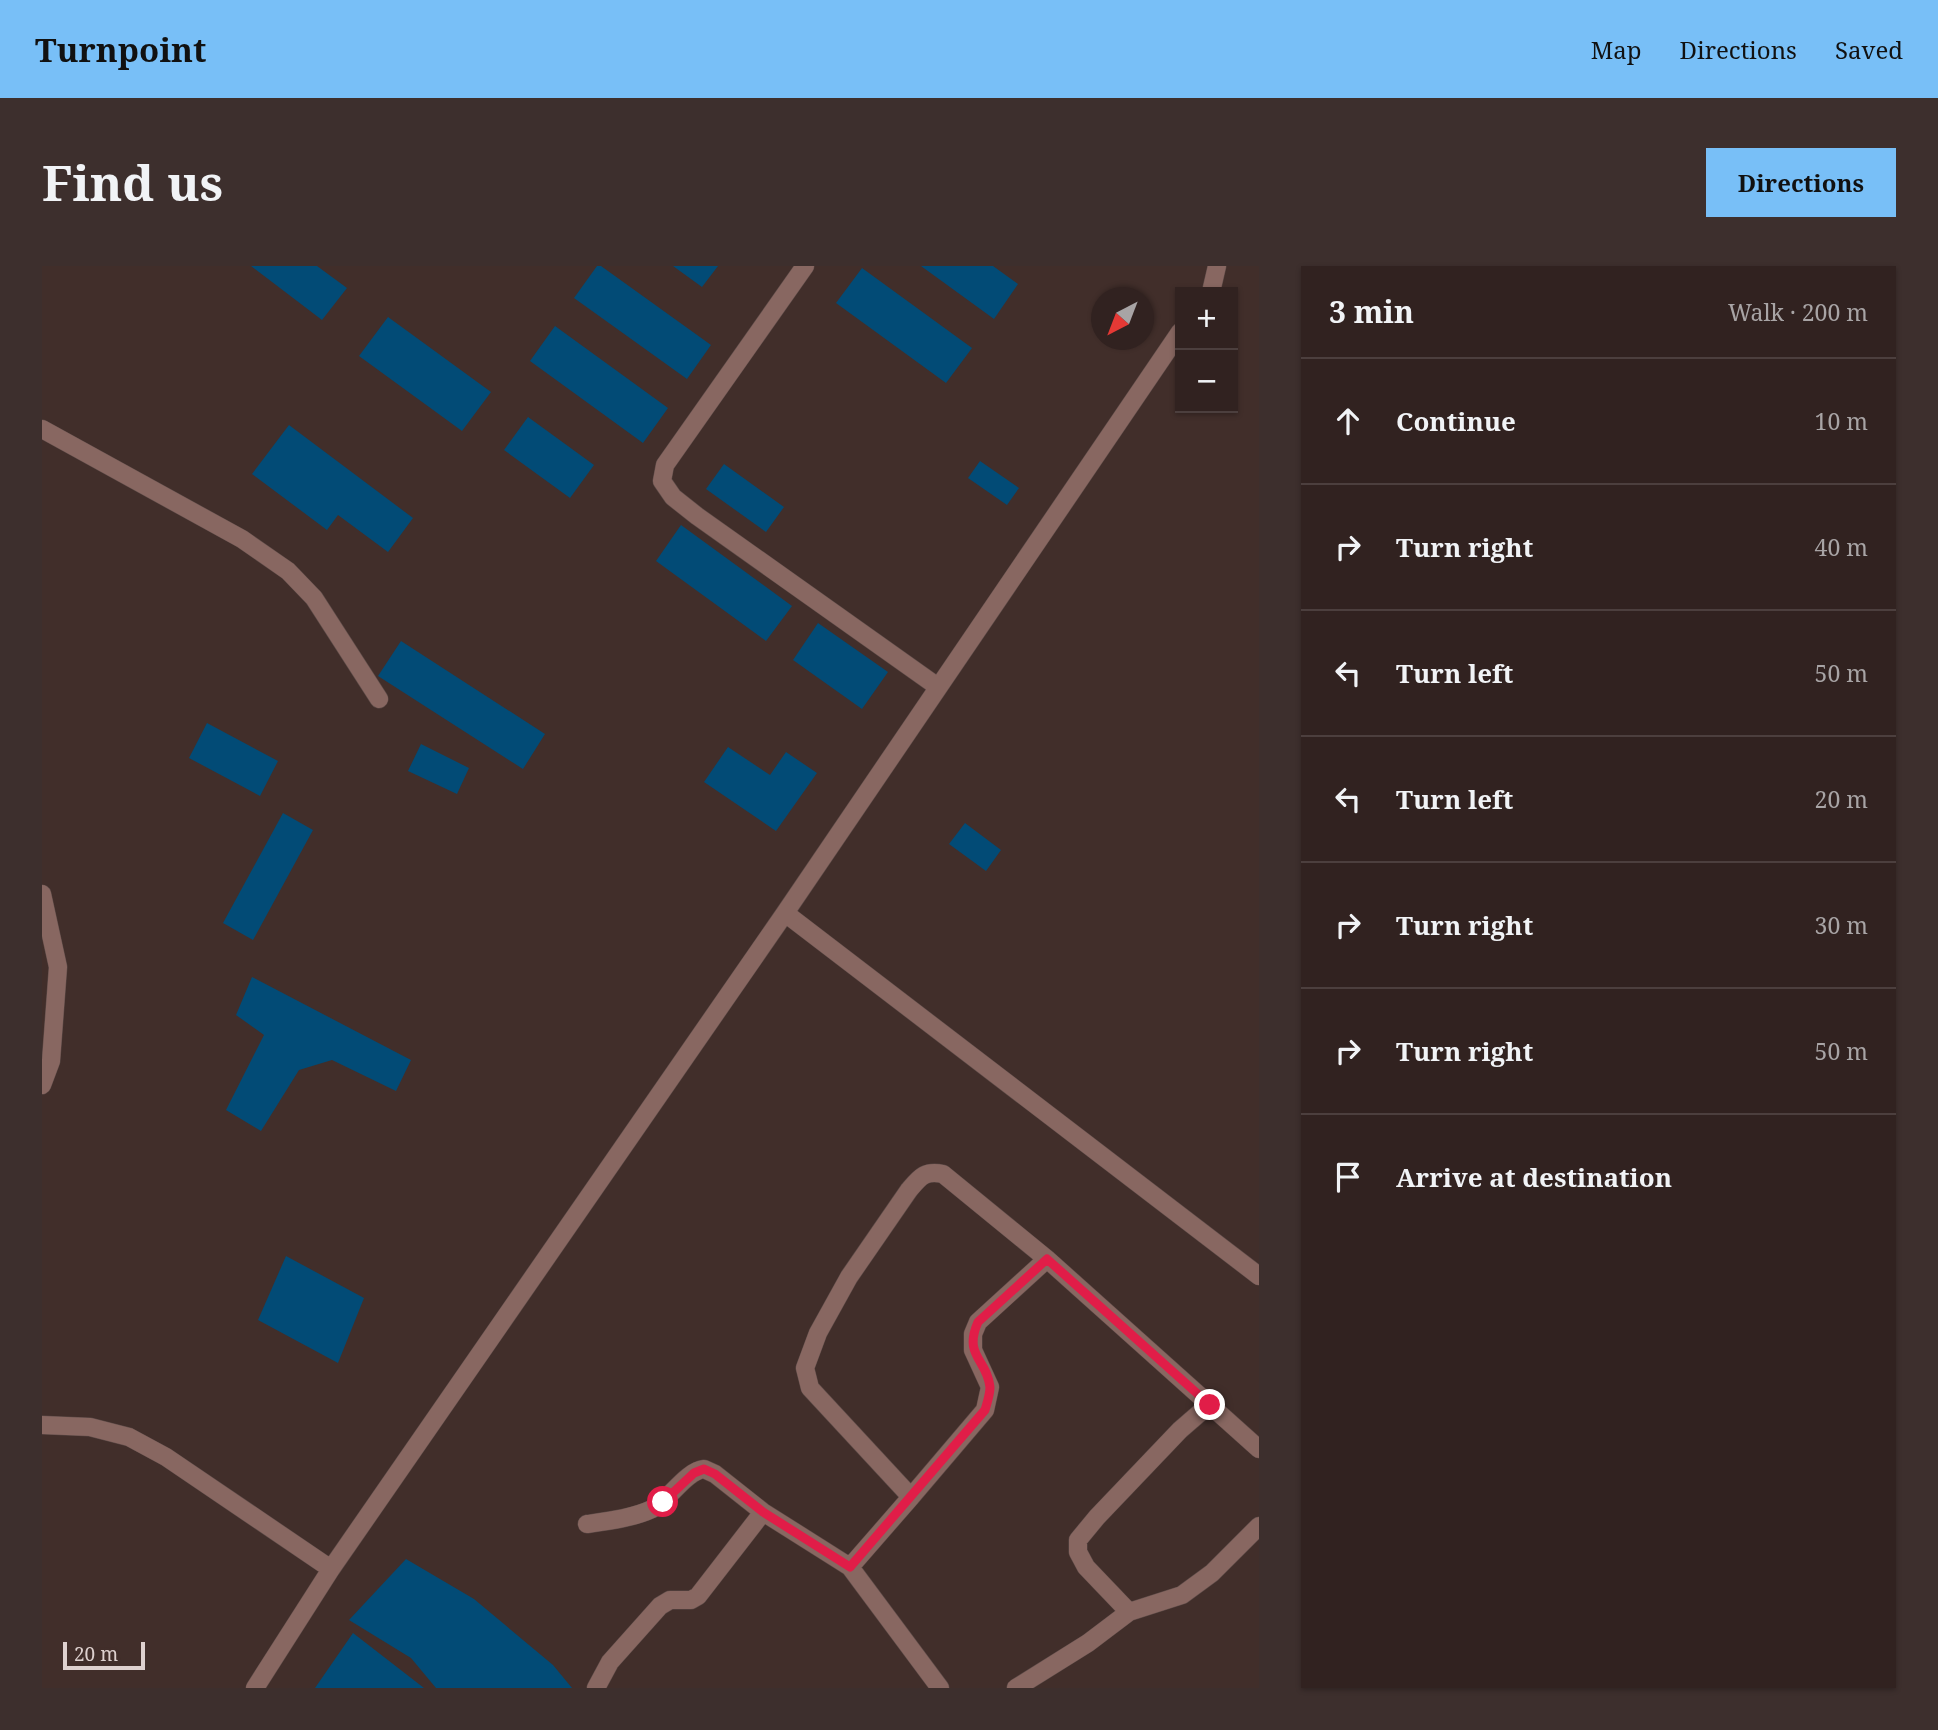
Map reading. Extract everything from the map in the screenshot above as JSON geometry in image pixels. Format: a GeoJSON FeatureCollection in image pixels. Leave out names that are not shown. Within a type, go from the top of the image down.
{"type":"FeatureCollection","features":[{"type":"Feature","properties":{"kind":"street"},"geometry":{"type":"LineString","coordinates":[[805,266],[665,465],[662,481],[673,497],[697,516],[938,687]]}},
{"type":"Feature","properties":{"kind":"street"},"geometry":{"type":"LineString","coordinates":[[1212,287],[1217,266]]}},
{"type":"Feature","properties":{"kind":"street"},"geometry":{"type":"LineString","coordinates":[[254,1688],[331,1569],[785,913],[1175,339]]}},
{"type":"Feature","properties":{"kind":"street"},"geometry":{"type":"LineString","coordinates":[[42,429],[242,540],[288,571],[314,598],[379,699]]}},
{"type":"Feature","properties":{"kind":"street"},"geometry":{"type":"LineString","coordinates":[[42,894],[58,967],[51,1061],[42,1085]]}},
{"type":"Feature","properties":{"kind":"street"},"geometry":{"type":"LineString","coordinates":[[785,913],[1259,1276]]}},
{"type":"Feature","properties":{"kind":"street"},"geometry":{"type":"LineString","coordinates":[[911,1497],[810,1388],[806,1374],[807,1357],[849,1277],[909,1190],[919,1178],[932,1172],[943,1174],[1047,1259],[1259,1449]]}},
{"type":"Feature","properties":{"kind":"street"},"geometry":{"type":"LineString","coordinates":[[850,1567],[985,1410],[990,1387],[973,1350],[973,1334],[978,1322],[1047,1259]]}},
{"type":"Feature","properties":{"kind":"street"},"geometry":{"type":"LineString","coordinates":[[1129,1612],[1086,1567],[1078,1552],[1078,1540],[1180,1430],[1210,1405]]}},
{"type":"Feature","properties":{"kind":"street"},"geometry":{"type":"LineString","coordinates":[[42,1425],[90,1427],[129,1437],[166,1457],[331,1569]]}},
{"type":"Feature","properties":{"kind":"street"},"geometry":{"type":"LineString","coordinates":[[587,1524],[616,1520],[651,1509],[663,1502],[699,1469],[715,1474],[763,1512],[850,1567],[940,1688]]}},
{"type":"Feature","properties":{"kind":"street"},"geometry":{"type":"LineString","coordinates":[[596,1688],[610,1662],[660,1606],[670,1600],[691,1600],[698,1595],[763,1512]]}},
{"type":"Feature","properties":{"kind":"street"},"geometry":{"type":"LineString","coordinates":[[1016,1688],[1088,1643],[1129,1612],[1182,1595],[1212,1573],[1259,1527]]}},
{"type":"Feature","properties":{"kind":"building"},"geometry":{"type":"Polygon","coordinates":[[[251,266],[317,266],[347,288],[322,320],[251,266]]]}},
{"type":"Feature","properties":{"kind":"building"},"geometry":{"type":"Polygon","coordinates":[[[597,266],[601,266],[711,345],[687,379],[574,298],[597,266]]]}},
{"type":"Feature","properties":{"kind":"building"},"geometry":{"type":"Polygon","coordinates":[[[673,266],[718,266],[702,287],[673,266]]]}},
{"type":"Feature","properties":{"kind":"building"},"geometry":{"type":"Polygon","coordinates":[[[921,266],[993,266],[1018,284],[994,319],[921,266]]]}},
{"type":"Feature","properties":{"kind":"building"},"geometry":{"type":"Polygon","coordinates":[[[862,268],[972,348],[946,383],[836,303],[862,268]]]}},
{"type":"Feature","properties":{"kind":"building"},"geometry":{"type":"Polygon","coordinates":[[[388,317],[491,392],[462,431],[359,356],[388,317]]]}},
{"type":"Feature","properties":{"kind":"building"},"geometry":{"type":"Polygon","coordinates":[[[555,326],[668,408],[643,443],[530,361],[555,326]]]}},
{"type":"Feature","properties":{"kind":"building"},"geometry":{"type":"Polygon","coordinates":[[[528,417],[594,465],[570,498],[504,450],[528,417]]]}},
{"type":"Feature","properties":{"kind":"building"},"geometry":{"type":"Polygon","coordinates":[[[289,425],[413,518],[388,552],[338,515],[327,530],[252,474],[289,425]]]}},
{"type":"Feature","properties":{"kind":"building"},"geometry":{"type":"Polygon","coordinates":[[[980,461],[1019,488],[1007,505],[968,478],[980,461]]]}},
{"type":"Feature","properties":{"kind":"building"},"geometry":{"type":"Polygon","coordinates":[[[724,464],[784,507],[766,532],[706,489],[724,464]]]}},
{"type":"Feature","properties":{"kind":"building"},"geometry":{"type":"Polygon","coordinates":[[[681,525],[792,606],[766,641],[656,561],[681,525]]]}},
{"type":"Feature","properties":{"kind":"building"},"geometry":{"type":"Polygon","coordinates":[[[818,623],[888,672],[862,709],[793,660],[818,623]]]}},
{"type":"Feature","properties":{"kind":"building"},"geometry":{"type":"Polygon","coordinates":[[[401,641],[545,734],[523,769],[378,676],[401,641]]]}},
{"type":"Feature","properties":{"kind":"building"},"geometry":{"type":"Polygon","coordinates":[[[207,723],[278,761],[260,796],[189,758],[207,723]]]}},
{"type":"Feature","properties":{"kind":"building"},"geometry":{"type":"Polygon","coordinates":[[[421,744],[469,768],[457,794],[408,771],[421,744]]]}},
{"type":"Feature","properties":{"kind":"building"},"geometry":{"type":"Polygon","coordinates":[[[728,747],[770,775],[786,752],[817,773],[776,831],[704,782],[728,747]]]}},
{"type":"Feature","properties":{"kind":"building"},"geometry":{"type":"Polygon","coordinates":[[[283,813],[313,830],[253,940],[223,923],[283,813]]]}},
{"type":"Feature","properties":{"kind":"building"},"geometry":{"type":"Polygon","coordinates":[[[965,823],[1001,850],[986,871],[949,844],[965,823]]]}},
{"type":"Feature","properties":{"kind":"building"},"geometry":{"type":"Polygon","coordinates":[[[252,977],[411,1060],[396,1091],[332,1060],[299,1070],[261,1131],[226,1110],[264,1035],[236,1015],[252,977]]]}},
{"type":"Feature","properties":{"kind":"building"},"geometry":{"type":"Polygon","coordinates":[[[286,1256],[364,1298],[338,1363],[258,1320],[286,1256]]]}},
{"type":"Feature","properties":{"kind":"building"},"geometry":{"type":"Polygon","coordinates":[[[406,1559],[474,1599],[553,1665],[572,1688],[436,1688],[411,1658],[349,1620],[406,1559]]]}},
{"type":"Feature","properties":{"kind":"building"},"geometry":{"type":"Polygon","coordinates":[[[353,1633],[424,1688],[315,1688],[353,1633]]]}},
{"type":"Feature","properties":{"kind":"route"},"geometry":{"type":"LineString","coordinates":[[663,1502],[694,1473],[704,1469],[715,1474],[763,1512],[850,1567],[985,1410],[990,1387],[973,1350],[973,1334],[978,1322],[1047,1259],[1210,1405]]}}]}
